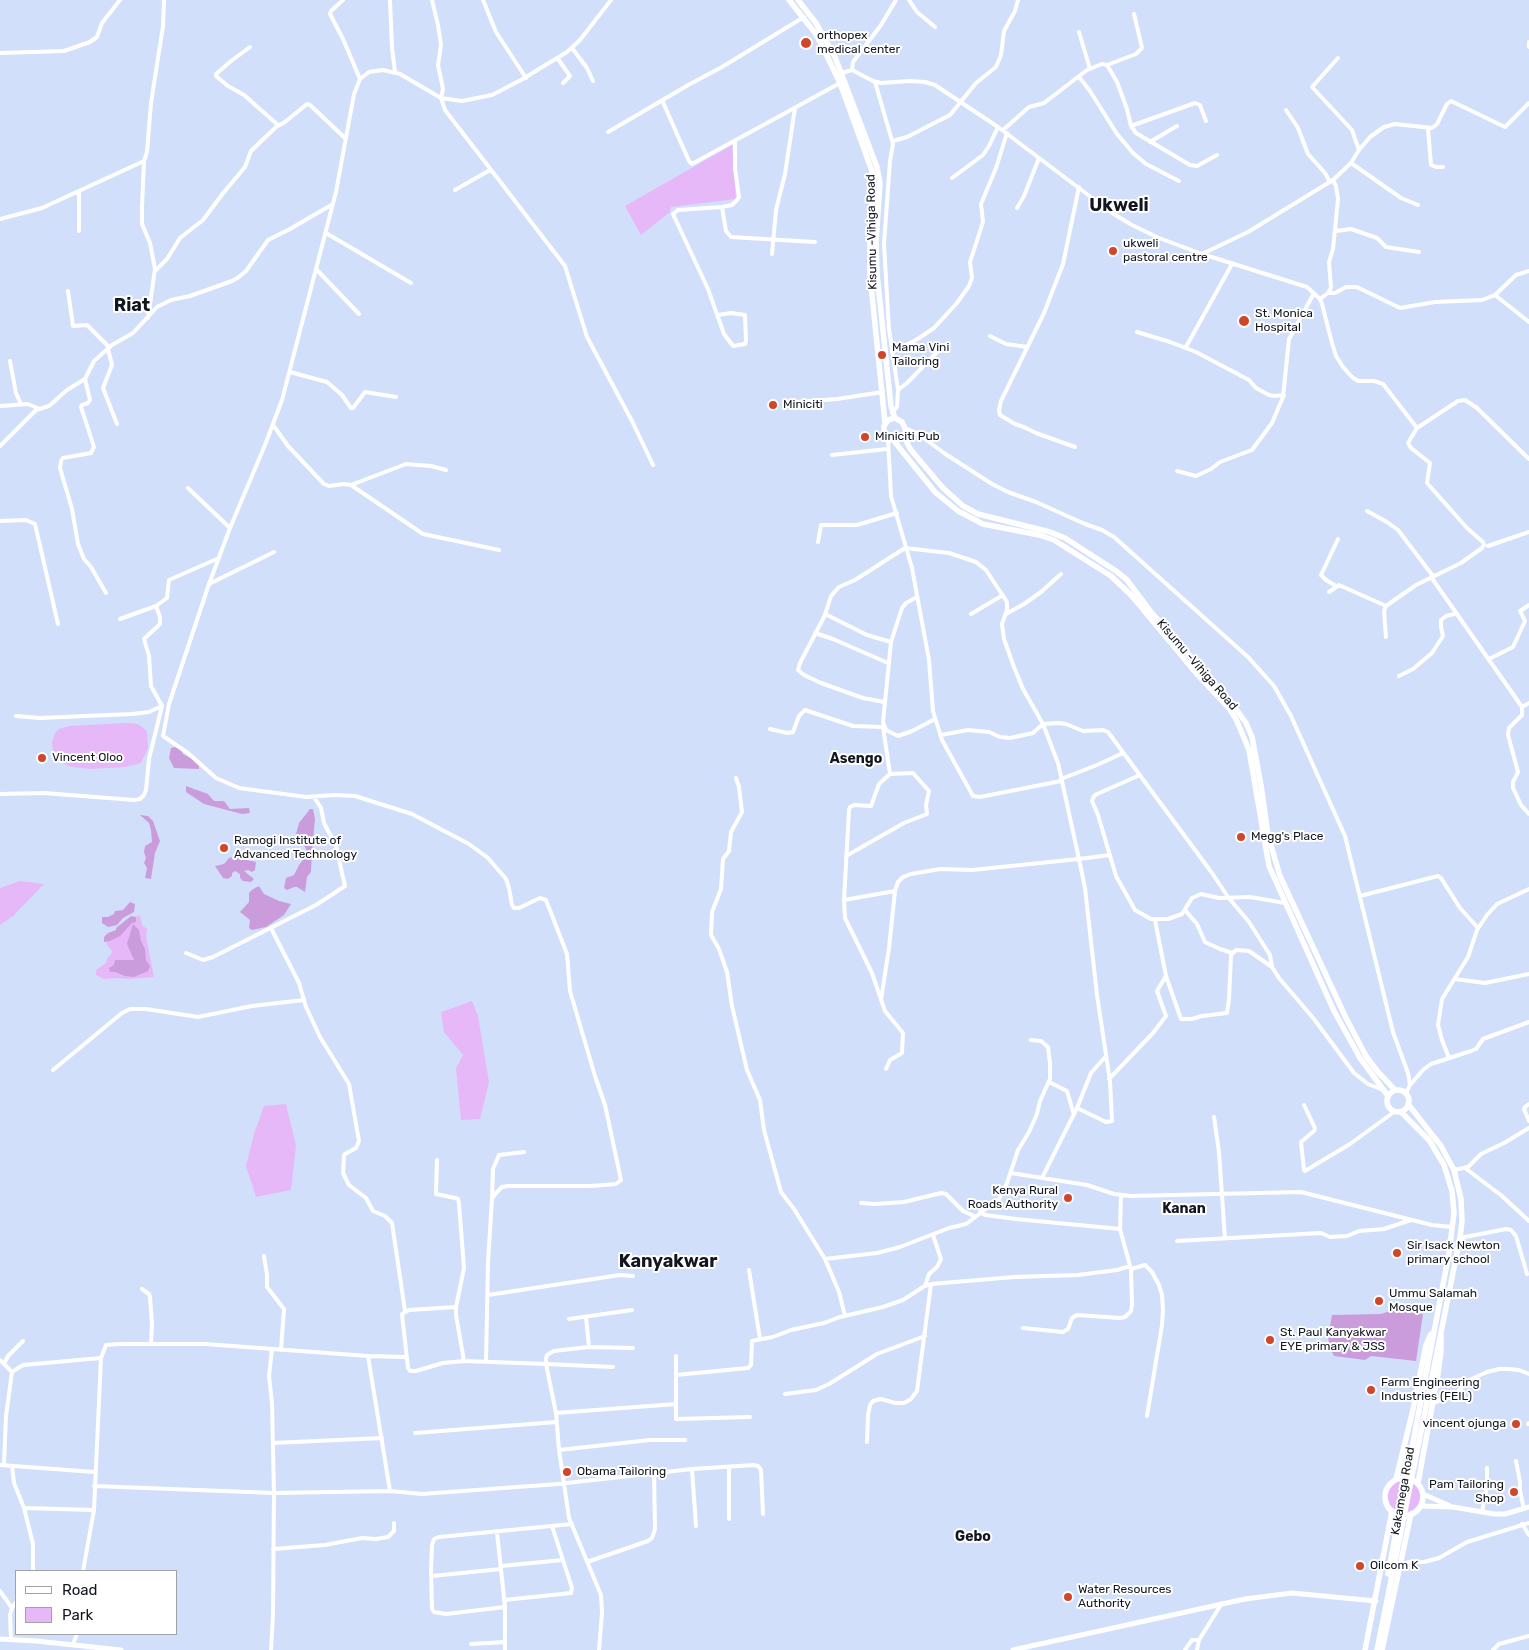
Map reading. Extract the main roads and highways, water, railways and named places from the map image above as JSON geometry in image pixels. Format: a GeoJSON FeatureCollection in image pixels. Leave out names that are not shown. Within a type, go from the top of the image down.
{"type":"FeatureCollection","features":[{"type":"Feature","properties":{"kind":"highway","name":"Kisumu -Vihiga Road"},"geometry":{"type":"LineString","coordinates":[[789,0],[816,34],[840,83],[865,150],[872,177],[870,275],[885,423]]}},
{"type":"Feature","properties":{"kind":"highway","name":"Kisumu -Vihiga Road"},"geometry":{"type":"LineString","coordinates":[[798,0],[827,40],[873,153],[879,177],[877,266],[894,416]]}},
{"type":"Feature","properties":{"kind":"highway"},"geometry":{"type":"LineString","coordinates":[[894,416],[902,422],[905,430],[901,439],[894,441],[888,438],[883,430],[885,423],[894,416]]}},
{"type":"Feature","properties":{"kind":"highway","name":"Kisumu -Vihiga Road"},"geometry":{"type":"LineString","coordinates":[[905,430],[909,447],[926,471],[949,495],[963,506],[978,514],[1050,532],[1064,538],[1127,580],[1151,612],[1231,702],[1246,723],[1252,737],[1268,835],[1280,876],[1346,1018],[1366,1056],[1395,1090]]}},
{"type":"Feature","properties":{"kind":"highway","name":"Kisumu -Vihiga Road"},"geometry":{"type":"LineString","coordinates":[[894,441],[935,492],[958,512],[982,524],[1039,535],[1054,540],[1112,576],[1131,595],[1236,719],[1246,740],[1251,760],[1265,852],[1269,866],[1334,1011],[1360,1058],[1388,1096]]}},
{"type":"Feature","properties":{"kind":"highway"},"geometry":{"type":"LineString","coordinates":[[1395,1090],[1406,1093],[1409,1100],[1406,1108],[1397,1112],[1387,1104],[1388,1096],[1395,1090]]}},
{"type":"Feature","properties":{"kind":"highway"},"geometry":{"type":"LineString","coordinates":[[1408,1104],[1441,1146],[1454,1170],[1460,1191],[1462,1208],[1460,1238],[1441,1331],[1442,1351],[1418,1483],[1423,1494],[1421,1506],[1411,1514],[1401,1515],[1392,1511],[1387,1505],[1385,1493],[1387,1488],[1396,1479],[1426,1345],[1429,1336],[1434,1331]]}},
{"type":"Feature","properties":{"kind":"highway","name":"Kakamega Road"},"geometry":{"type":"LineString","coordinates":[[1375,1650],[1449,1253],[1454,1213],[1452,1191],[1444,1165],[1429,1140],[1397,1112]]}},
{"type":"Feature","properties":{"kind":"highway","name":"Kakamega Road"},"geometry":{"type":"LineString","coordinates":[[1375,1650],[1441,1331]]}},
{"type":"Feature","properties":{"kind":"highway"},"geometry":{"type":"LineString","coordinates":[[1396,1479],[1407,1478],[1418,1483]]}},
{"type":"Feature","properties":{"kind":"highway"},"geometry":{"type":"LineString","coordinates":[[1365,1650],[1392,1511]]}},
{"type":"Feature","properties":{"kind":"highway"},"geometry":{"type":"LineString","coordinates":[[1382,1650],[1411,1514]]}},
{"type":"Feature","properties":{"kind":"main road"},"geometry":{"type":"LineString","coordinates":[[1423,1494],[1453,1507]]}},
{"type":"Feature","properties":{"kind":"main road"},"geometry":{"type":"LineString","coordinates":[[1421,1506],[1453,1507],[1505,1514],[1527,1508]]}},
{"type":"Feature","properties":{"kind":"main road"},"geometry":{"type":"LineString","coordinates":[[1013,1650],[1244,1599],[1292,1593],[1376,1601]]}},
{"type":"Feature","properties":{"kind":"main road"},"geometry":{"type":"LineString","coordinates":[[0,1639],[72,1644],[121,1650]]}},
{"type":"Feature","properties":{"kind":"place","name":"orthopex medical center"},"geometry":{"type":"Point","coordinates":[806,43]}},
{"type":"Feature","properties":{"kind":"place","name":"ukweli pastoral centre"},"geometry":{"type":"Point","coordinates":[1113,251]}},
{"type":"Feature","properties":{"kind":"place","name":"St. Monica Hospital"},"geometry":{"type":"Point","coordinates":[1244,321]}},
{"type":"Feature","properties":{"kind":"place","name":"Mama Vini Tailoring"},"geometry":{"type":"Point","coordinates":[882,355]}},
{"type":"Feature","properties":{"kind":"place","name":"Miniciti"},"geometry":{"type":"Point","coordinates":[773,405]}},
{"type":"Feature","properties":{"kind":"place","name":"Miniciti Pub"},"geometry":{"type":"Point","coordinates":[865,437]}},
{"type":"Feature","properties":{"kind":"place","name":"Vincent Oloo"},"geometry":{"type":"Point","coordinates":[42,758]}},
{"type":"Feature","properties":{"kind":"place","name":"Megg's Place"},"geometry":{"type":"Point","coordinates":[1241,837]}},
{"type":"Feature","properties":{"kind":"place","name":"Ramogi Institute of Advanced Technology"},"geometry":{"type":"Point","coordinates":[224,848]}},
{"type":"Feature","properties":{"kind":"place","name":"Kenya Rural Roads Authority"},"geometry":{"type":"Point","coordinates":[1068,1198]}},
{"type":"Feature","properties":{"kind":"place","name":"Sir Isack Newton primary school"},"geometry":{"type":"Point","coordinates":[1397,1253]}},
{"type":"Feature","properties":{"kind":"place","name":"Ummu Salamah Mosque"},"geometry":{"type":"Point","coordinates":[1379,1301]}},
{"type":"Feature","properties":{"kind":"place","name":"St. Paul Kanyakwar EYE primary & JSS"},"geometry":{"type":"Point","coordinates":[1270,1340]}},
{"type":"Feature","properties":{"kind":"place","name":"Farm Engineering Industries (FEIL)"},"geometry":{"type":"Point","coordinates":[1371,1390]}},
{"type":"Feature","properties":{"kind":"place","name":"vincent ojunga"},"geometry":{"type":"Point","coordinates":[1516,1424]}},
{"type":"Feature","properties":{"kind":"place","name":"Obama Tailoring"},"geometry":{"type":"Point","coordinates":[567,1472]}},
{"type":"Feature","properties":{"kind":"place","name":"Pam Tailoring Shop"},"geometry":{"type":"Point","coordinates":[1514,1492]}},
{"type":"Feature","properties":{"kind":"place","name":"Oilcom K"},"geometry":{"type":"Point","coordinates":[1360,1566]}},
{"type":"Feature","properties":{"kind":"place","name":"Water Resources Authority"},"geometry":{"type":"Point","coordinates":[1068,1597]}},
{"type":"Feature","properties":{"kind":"district","name":"Ukweli"},"geometry":{"type":"Point","coordinates":[1119,206]}},
{"type":"Feature","properties":{"kind":"district","name":"Riat"},"geometry":{"type":"Point","coordinates":[132,306]}},
{"type":"Feature","properties":{"kind":"district","name":"Asengo"},"geometry":{"type":"Point","coordinates":[856,759]}},
{"type":"Feature","properties":{"kind":"district","name":"Kanan"},"geometry":{"type":"Point","coordinates":[1184,1209]}},
{"type":"Feature","properties":{"kind":"district","name":"Kanyakwar"},"geometry":{"type":"Point","coordinates":[668,1262]}},
{"type":"Feature","properties":{"kind":"district","name":"Gebo"},"geometry":{"type":"Point","coordinates":[973,1537]}}]}
